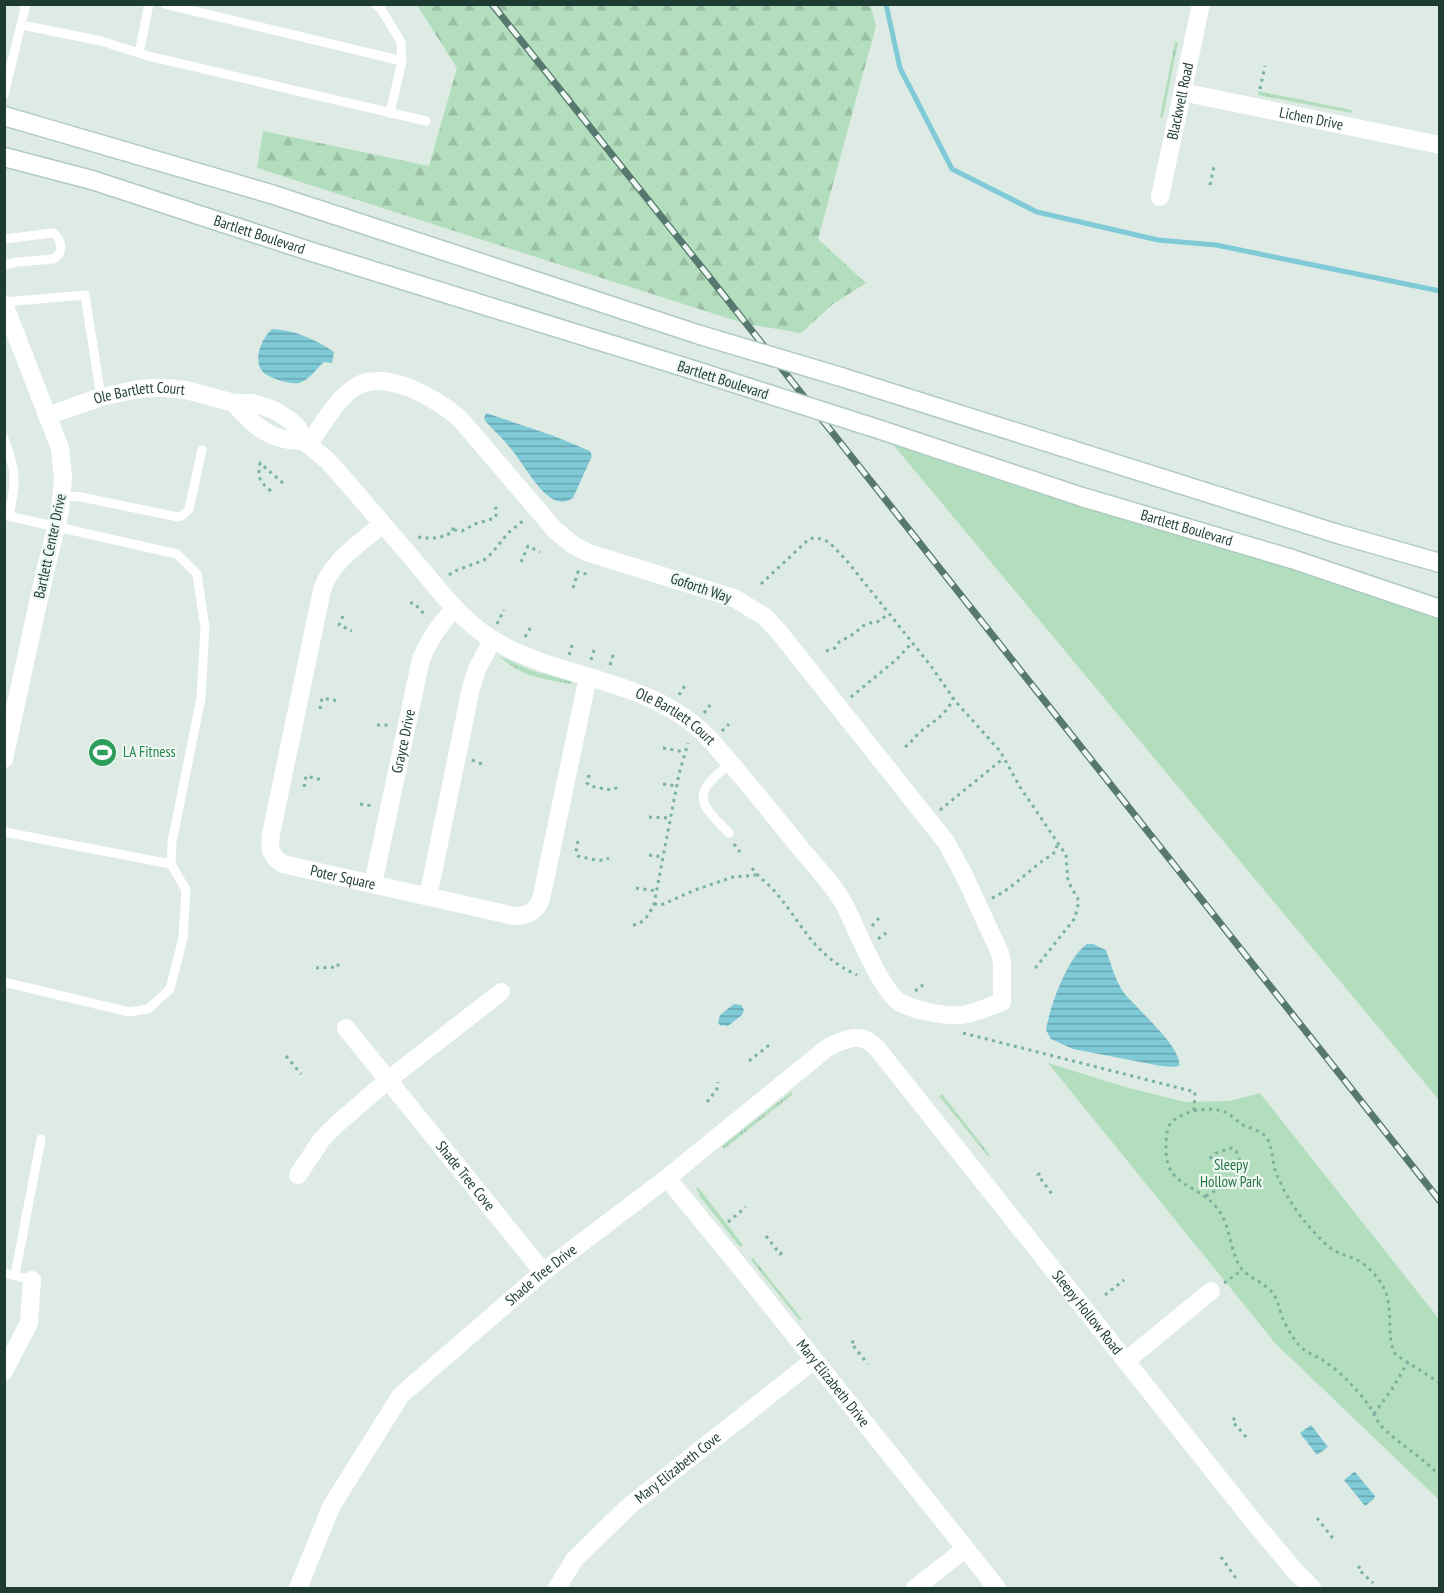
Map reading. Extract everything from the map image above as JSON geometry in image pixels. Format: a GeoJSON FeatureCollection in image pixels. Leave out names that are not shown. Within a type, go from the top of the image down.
{"type":"FeatureCollection","features":[{"type":"Feature","properties":{"kind":"street","name":"Blackwell Road"},"geometry":{"type":"LineString","coordinates":[[1160,197],[1200,4]]}},
{"type":"Feature","properties":{"kind":"street","name":"Lichen Drive"},"geometry":{"type":"LineString","coordinates":[[1182,92],[1440,145]]}},
{"type":"Feature","properties":{"kind":"street"},"geometry":{"type":"LineString","coordinates":[[4,116],[271,194],[700,335],[841,377],[1338,534],[1440,562]]}},
{"type":"Feature","properties":{"kind":"street","name":"Bartlett Boulevard"},"geometry":{"type":"LineString","coordinates":[[4,157],[92,180],[309,251],[881,430],[1082,497],[1292,559],[1440,609]]}},
{"type":"Feature","properties":{"kind":"street","name":"Bartlett Center Drive"},"geometry":{"type":"LineString","coordinates":[[4,303],[60,448],[63,478],[57,527],[4,759]]}},
{"type":"Feature","properties":{"kind":"street","name":"Goforth Way"},"geometry":{"type":"LineString","coordinates":[[306,443],[341,399],[356,386],[378,380],[395,384],[433,399],[450,410],[555,530],[573,545],[596,555],[734,598],[752,608],[772,624],[946,842],[1000,953],[1002,1002]]}},
{"type":"Feature","properties":{"kind":"street","name":"Ole Bartlett Court"},"geometry":{"type":"LineString","coordinates":[[48,416],[101,397],[166,388],[201,393],[234,402],[260,429],[281,439],[306,443],[328,461],[436,587],[477,629],[494,634],[511,650],[533,659],[641,693],[670,708],[697,726],[731,763],[837,893],[882,982],[900,1003],[934,1013],[965,1014],[1002,1002]]}},
{"type":"Feature","properties":{"kind":"street","name":"Poter Square"},"geometry":{"type":"LineString","coordinates":[[382,524],[338,562],[325,580],[317,606],[269,846],[270,852],[276,859],[283,864],[514,916],[523,916],[532,912],[541,898],[588,677]]}},
{"type":"Feature","properties":{"kind":"street","name":"Grayce Drive"},"geometry":{"type":"LineString","coordinates":[[373,884],[421,659],[434,633],[455,608]]}},
{"type":"Feature","properties":{"kind":"street"},"geometry":{"type":"LineString","coordinates":[[428,897],[471,688],[477,669],[494,634]]}},
{"type":"Feature","properties":{"kind":"street"},"geometry":{"type":"LineString","coordinates":[[298,1175],[322,1139],[337,1124],[388,1080],[501,992]]}},
{"type":"Feature","properties":{"kind":"street","name":"Shade Tree Cove"},"geometry":{"type":"LineString","coordinates":[[346,1028],[543,1272]]}},
{"type":"Feature","properties":{"kind":"street","name":"Shade Tree Drive"},"geometry":{"type":"LineString","coordinates":[[298,1588],[332,1504],[401,1395],[543,1272],[667,1178],[826,1048],[840,1041],[864,1038]]}},
{"type":"Feature","properties":{"kind":"street","name":"Sleepy Hollow Road"},"geometry":{"type":"LineString","coordinates":[[864,1038],[876,1047],[1258,1527],[1312,1588]]}},
{"type":"Feature","properties":{"kind":"street","name":"Mary Elizabeth Drive"},"geometry":{"type":"LineString","coordinates":[[667,1178],[997,1588]]}},
{"type":"Feature","properties":{"kind":"street"},"geometry":{"type":"LineString","coordinates":[[4,1371],[29,1323],[23,1278]]}},
{"type":"Feature","properties":{"kind":"street"},"geometry":{"type":"LineString","coordinates":[[1127,1360],[1211,1291]]}},
{"type":"Feature","properties":{"kind":"street","name":"Mary Elizabeth Cove"},"geometry":{"type":"LineString","coordinates":[[557,1588],[574,1560],[628,1507],[814,1360]]}},
{"type":"Feature","properties":{"kind":"street"},"geometry":{"type":"LineString","coordinates":[[915,1588],[964,1549]]}},
{"type":"Feature","properties":{"kind":"lane"},"geometry":{"type":"LineString","coordinates":[[4,95],[9,57],[22,25],[26,4]]}},
{"type":"Feature","properties":{"kind":"lane"},"geometry":{"type":"LineString","coordinates":[[139,53],[149,4]]}},
{"type":"Feature","properties":{"kind":"lane"},"geometry":{"type":"LineString","coordinates":[[165,4],[402,61]]}},
{"type":"Feature","properties":{"kind":"lane"},"geometry":{"type":"LineString","coordinates":[[375,4],[381,9],[401,42],[402,61],[390,113]]}},
{"type":"Feature","properties":{"kind":"lane"},"geometry":{"type":"LineString","coordinates":[[22,25],[101,41],[139,53],[426,121]]}},
{"type":"Feature","properties":{"kind":"lane"},"geometry":{"type":"LineString","coordinates":[[4,239],[53,234],[61,242],[60,252],[54,259],[4,265]]}},
{"type":"Feature","properties":{"kind":"lane"},"geometry":{"type":"LineString","coordinates":[[4,303],[85,295],[101,397]]}},
{"type":"Feature","properties":{"kind":"lane"},"geometry":{"type":"LineString","coordinates":[[4,439],[14,467],[15,488],[7,516],[177,554],[197,574],[205,627],[201,698],[172,842],[171,864],[186,890],[183,938],[170,989],[148,1009],[129,1012],[4,982]]}},
{"type":"Feature","properties":{"kind":"lane"},"geometry":{"type":"LineString","coordinates":[[62,496],[81,497],[178,517],[189,509],[202,450]]}},
{"type":"Feature","properties":{"kind":"lane"},"geometry":{"type":"LineString","coordinates":[[729,832],[706,808],[703,801],[704,792],[710,781],[731,763]]}},
{"type":"Feature","properties":{"kind":"lane"},"geometry":{"type":"LineString","coordinates":[[4,832],[171,864]]}},
{"type":"Feature","properties":{"kind":"lane"},"geometry":{"type":"LineString","coordinates":[[4,1272],[23,1278],[41,1139]]}},
{"type":"Feature","properties":{"kind":"path"},"geometry":{"type":"LineString","coordinates":[[1260,90],[1264,66]]}},
{"type":"Feature","properties":{"kind":"path"},"geometry":{"type":"LineString","coordinates":[[1210,185],[1214,166]]}},
{"type":"Feature","properties":{"kind":"path"},"geometry":{"type":"LineString","coordinates":[[271,491],[260,479],[258,473],[260,463],[285,485]]}},
{"type":"Feature","properties":{"kind":"path"},"geometry":{"type":"LineString","coordinates":[[415,537],[431,539],[453,532],[453,528],[462,531],[495,518],[497,516],[495,504]]}},
{"type":"Feature","properties":{"kind":"path"},"geometry":{"type":"LineString","coordinates":[[436,587],[455,571],[476,564],[492,554],[508,533],[538,510]]}},
{"type":"Feature","properties":{"kind":"path"},"geometry":{"type":"LineString","coordinates":[[761,584],[809,539],[822,539],[829,542],[847,561],[953,698],[993,742],[1020,788],[1066,855],[1068,881],[1079,901],[1075,918],[1033,971]]}},
{"type":"Feature","properties":{"kind":"path"},"geometry":{"type":"LineString","coordinates":[[521,562],[528,546],[540,552]]}},
{"type":"Feature","properties":{"kind":"path"},"geometry":{"type":"LineString","coordinates":[[573,588],[578,572],[590,575]]}},
{"type":"Feature","properties":{"kind":"path"},"geometry":{"type":"LineString","coordinates":[[410,603],[414,603],[431,621]]}},
{"type":"Feature","properties":{"kind":"path"},"geometry":{"type":"LineString","coordinates":[[494,634],[504,610]]}},
{"type":"Feature","properties":{"kind":"path"},"geometry":{"type":"LineString","coordinates":[[826,651],[835,648],[839,642],[863,626],[877,622],[889,614]]}},
{"type":"Feature","properties":{"kind":"path"},"geometry":{"type":"LineString","coordinates":[[343,616],[339,625],[352,631]]}},
{"type":"Feature","properties":{"kind":"path"},"geometry":{"type":"LineString","coordinates":[[522,643],[532,625]]}},
{"type":"Feature","properties":{"kind":"path"},"geometry":{"type":"LineString","coordinates":[[568,659],[573,642]]}},
{"type":"Feature","properties":{"kind":"path"},"geometry":{"type":"LineString","coordinates":[[846,700],[897,659],[912,643]]}},
{"type":"Feature","properties":{"kind":"path"},"geometry":{"type":"LineString","coordinates":[[608,671],[614,652]]}},
{"type":"Feature","properties":{"kind":"path"},"geometry":{"type":"LineString","coordinates":[[677,699],[686,684]]}},
{"type":"Feature","properties":{"kind":"path"},"geometry":{"type":"LineString","coordinates":[[320,709],[322,698],[339,702]]}},
{"type":"Feature","properties":{"kind":"path"},"geometry":{"type":"LineString","coordinates":[[905,747],[948,710],[953,698]]}},
{"type":"Feature","properties":{"kind":"path"},"geometry":{"type":"LineString","coordinates":[[377,724],[397,726]]}},
{"type":"Feature","properties":{"kind":"path"},"geometry":{"type":"LineString","coordinates":[[633,925],[638,924],[650,913],[654,904],[677,786],[690,741]]}},
{"type":"Feature","properties":{"kind":"path"},"geometry":{"type":"LineString","coordinates":[[663,748],[685,752]]}},
{"type":"Feature","properties":{"kind":"path"},"geometry":{"type":"LineString","coordinates":[[937,812],[1004,758]]}},
{"type":"Feature","properties":{"kind":"path"},"geometry":{"type":"LineString","coordinates":[[589,775],[587,783],[590,786],[614,790],[621,786]]}},
{"type":"Feature","properties":{"kind":"path"},"geometry":{"type":"LineString","coordinates":[[304,786],[306,776],[323,780]]}},
{"type":"Feature","properties":{"kind":"path"},"geometry":{"type":"LineString","coordinates":[[663,784],[677,786]]}},
{"type":"Feature","properties":{"kind":"path"},"geometry":{"type":"LineString","coordinates":[[649,818],[671,818]]}},
{"type":"Feature","properties":{"kind":"path"},"geometry":{"type":"LineString","coordinates":[[578,840],[576,852],[578,856],[599,861],[609,858]]}},
{"type":"Feature","properties":{"kind":"path"},"geometry":{"type":"LineString","coordinates":[[986,901],[1008,890],[1036,865],[1052,855],[1058,843]]}},
{"type":"Feature","properties":{"kind":"path"},"geometry":{"type":"LineString","coordinates":[[649,855],[663,857]]}},
{"type":"Feature","properties":{"kind":"path"},"geometry":{"type":"LineString","coordinates":[[654,904],[661,905],[733,877],[757,875]]}},
{"type":"Feature","properties":{"kind":"path"},"geometry":{"type":"LineString","coordinates":[[636,888],[657,891]]}},
{"type":"Feature","properties":{"kind":"path"},"geometry":{"type":"LineString","coordinates":[[316,968],[338,967],[338,963]]}},
{"type":"Feature","properties":{"kind":"path"},"geometry":{"type":"LineString","coordinates":[[749,1062],[768,1046],[766,1044]]}},
{"type":"Feature","properties":{"kind":"path"},"geometry":{"type":"LineString","coordinates":[[286,1056],[301,1074]]}},
{"type":"Feature","properties":{"kind":"path"},"geometry":{"type":"LineString","coordinates":[[706,1102],[717,1089],[718,1082]]}},
{"type":"Feature","properties":{"kind":"path"},"geometry":{"type":"LineString","coordinates":[[1440,1383],[1396,1355],[1392,1348],[1389,1303],[1381,1282],[1363,1263],[1326,1244],[1305,1222],[1288,1198],[1275,1172],[1271,1147],[1263,1134],[1220,1110],[1194,1111],[1173,1119],[1167,1130],[1166,1159],[1170,1171],[1175,1177],[1206,1196],[1218,1208],[1226,1223],[1235,1256],[1242,1270],[1273,1295],[1283,1319],[1300,1347],[1323,1360],[1349,1381],[1380,1424],[1440,1476]]}},
{"type":"Feature","properties":{"kind":"path"},"geometry":{"type":"LineString","coordinates":[[1206,1196],[1232,1181],[1239,1170],[1240,1162],[1236,1151],[1232,1149],[1216,1153],[1208,1160]]}},
{"type":"Feature","properties":{"kind":"path"},"geometry":{"type":"LineString","coordinates":[[1040,1173],[1038,1175],[1052,1194]]}},
{"type":"Feature","properties":{"kind":"path"},"geometry":{"type":"LineString","coordinates":[[728,1222],[746,1207]]}},
{"type":"Feature","properties":{"kind":"path"},"geometry":{"type":"LineString","coordinates":[[766,1236],[780,1254],[783,1252]]}},
{"type":"Feature","properties":{"kind":"path"},"geometry":{"type":"LineString","coordinates":[[1105,1295],[1124,1280]]}},
{"type":"Feature","properties":{"kind":"path"},"geometry":{"type":"LineString","coordinates":[[854,1341],[851,1343],[868,1364]]}},
{"type":"Feature","properties":{"kind":"path"},"geometry":{"type":"LineString","coordinates":[[1374,1414],[1392,1389],[1407,1362]]}},
{"type":"Feature","properties":{"kind":"path"},"geometry":{"type":"LineString","coordinates":[[1235,1418],[1232,1421],[1248,1439]]}},
{"type":"Feature","properties":{"kind":"path"},"geometry":{"type":"LineString","coordinates":[[1317,1518],[1335,1541]]}},
{"type":"Feature","properties":{"kind":"path"},"geometry":{"type":"LineString","coordinates":[[1221,1557],[1235,1577],[1232,1580]]}},
{"type":"Feature","properties":{"kind":"path"},"geometry":{"type":"LineString","coordinates":[[1360,1566],[1358,1569],[1373,1583]]}},
{"type":"Feature","properties":{"kind":"green space"},"geometry":{"type":"Polygon","coordinates":[[[870,4],[876,26],[818,239],[866,283],[833,304],[801,333],[746,324],[257,168],[263,131],[429,166],[457,68],[417,5],[870,4]]]}},
{"type":"Feature","properties":{"kind":"green space"},"geometry":{"type":"Polygon","coordinates":[[[1175,42],[1178,42],[1163,117],[1160,117],[1175,42]]]}},
{"type":"Feature","properties":{"kind":"green space"},"geometry":{"type":"Polygon","coordinates":[[[1258,91],[1352,110],[1351,113],[1258,95],[1258,91]]]}},
{"type":"Feature","properties":{"kind":"green space"},"geometry":{"type":"Polygon","coordinates":[[[881,430],[1439,609],[1439,1100],[881,430]]]}},
{"type":"Feature","properties":{"kind":"green space"},"geometry":{"type":"Polygon","coordinates":[[[499,656],[530,670],[572,682],[571,684],[533,676],[516,669],[499,656]]]}},
{"type":"Feature","properties":{"kind":"green space","name":"Sleepy Hollow Park"},"geometry":{"type":"Polygon","coordinates":[[[1048,1063],[1125,1087],[1185,1102],[1229,1101],[1260,1093],[1439,1319],[1439,1500],[1275,1343],[1048,1063]]]}},
{"type":"Feature","properties":{"kind":"green space"},"geometry":{"type":"Polygon","coordinates":[[[791,1092],[793,1094],[724,1149],[722,1146],[791,1092]]]}},
{"type":"Feature","properties":{"kind":"green space"},"geometry":{"type":"Polygon","coordinates":[[[942,1094],[990,1155],[988,1156],[939,1096],[942,1094]]]}},
{"type":"Feature","properties":{"kind":"green space"},"geometry":{"type":"Polygon","coordinates":[[[698,1187],[743,1245],[740,1247],[701,1198],[696,1188],[698,1187]]]}},
{"type":"Feature","properties":{"kind":"green space"},"geometry":{"type":"Polygon","coordinates":[[[753,1258],[802,1319],[800,1321],[751,1260],[753,1258]]]}},
{"type":"Feature","properties":{"kind":"water"},"geometry":{"type":"Polygon","coordinates":[[[272,329],[296,333],[319,343],[334,352],[332,363],[324,362],[309,377],[299,383],[275,379],[266,374],[260,367],[258,356],[262,343],[272,329]]]}},
{"type":"Feature","properties":{"kind":"water"},"geometry":{"type":"Polygon","coordinates":[[[486,413],[590,451],[592,456],[573,498],[559,502],[546,494],[508,445],[486,422],[484,418],[486,413]]]}},
{"type":"Feature","properties":{"kind":"water"},"geometry":{"type":"Polygon","coordinates":[[[1087,944],[1093,944],[1106,950],[1124,993],[1167,1039],[1178,1058],[1179,1066],[1161,1066],[1073,1049],[1051,1039],[1046,1030],[1055,996],[1066,971],[1087,944]]]}},
{"type":"Feature","properties":{"kind":"water"},"geometry":{"type":"Polygon","coordinates":[[[734,1004],[741,1005],[744,1010],[742,1015],[728,1026],[721,1026],[718,1023],[720,1015],[734,1004]]]}},
{"type":"Feature","properties":{"kind":"water"},"geometry":{"type":"Polygon","coordinates":[[[1311,1425],[1328,1447],[1317,1455],[1300,1433],[1311,1425]]]}},
{"type":"Feature","properties":{"kind":"water"},"geometry":{"type":"Polygon","coordinates":[[[1354,1472],[1375,1496],[1365,1506],[1344,1480],[1354,1472]]]}},
{"type":"Feature","properties":{"kind":"waterway"},"geometry":{"type":"LineString","coordinates":[[886,4],[900,68],[952,169],[1037,212],[1158,240],[1216,245],[1440,291]]}},
{"type":"Feature","properties":{"kind":"railway"},"geometry":{"type":"LineString","coordinates":[[492,4],[1440,1201]]}},
{"type":"Feature","properties":{"kind":"place","name":"LA Fitness"},"geometry":{"type":"Point","coordinates":[102,752]}}]}
